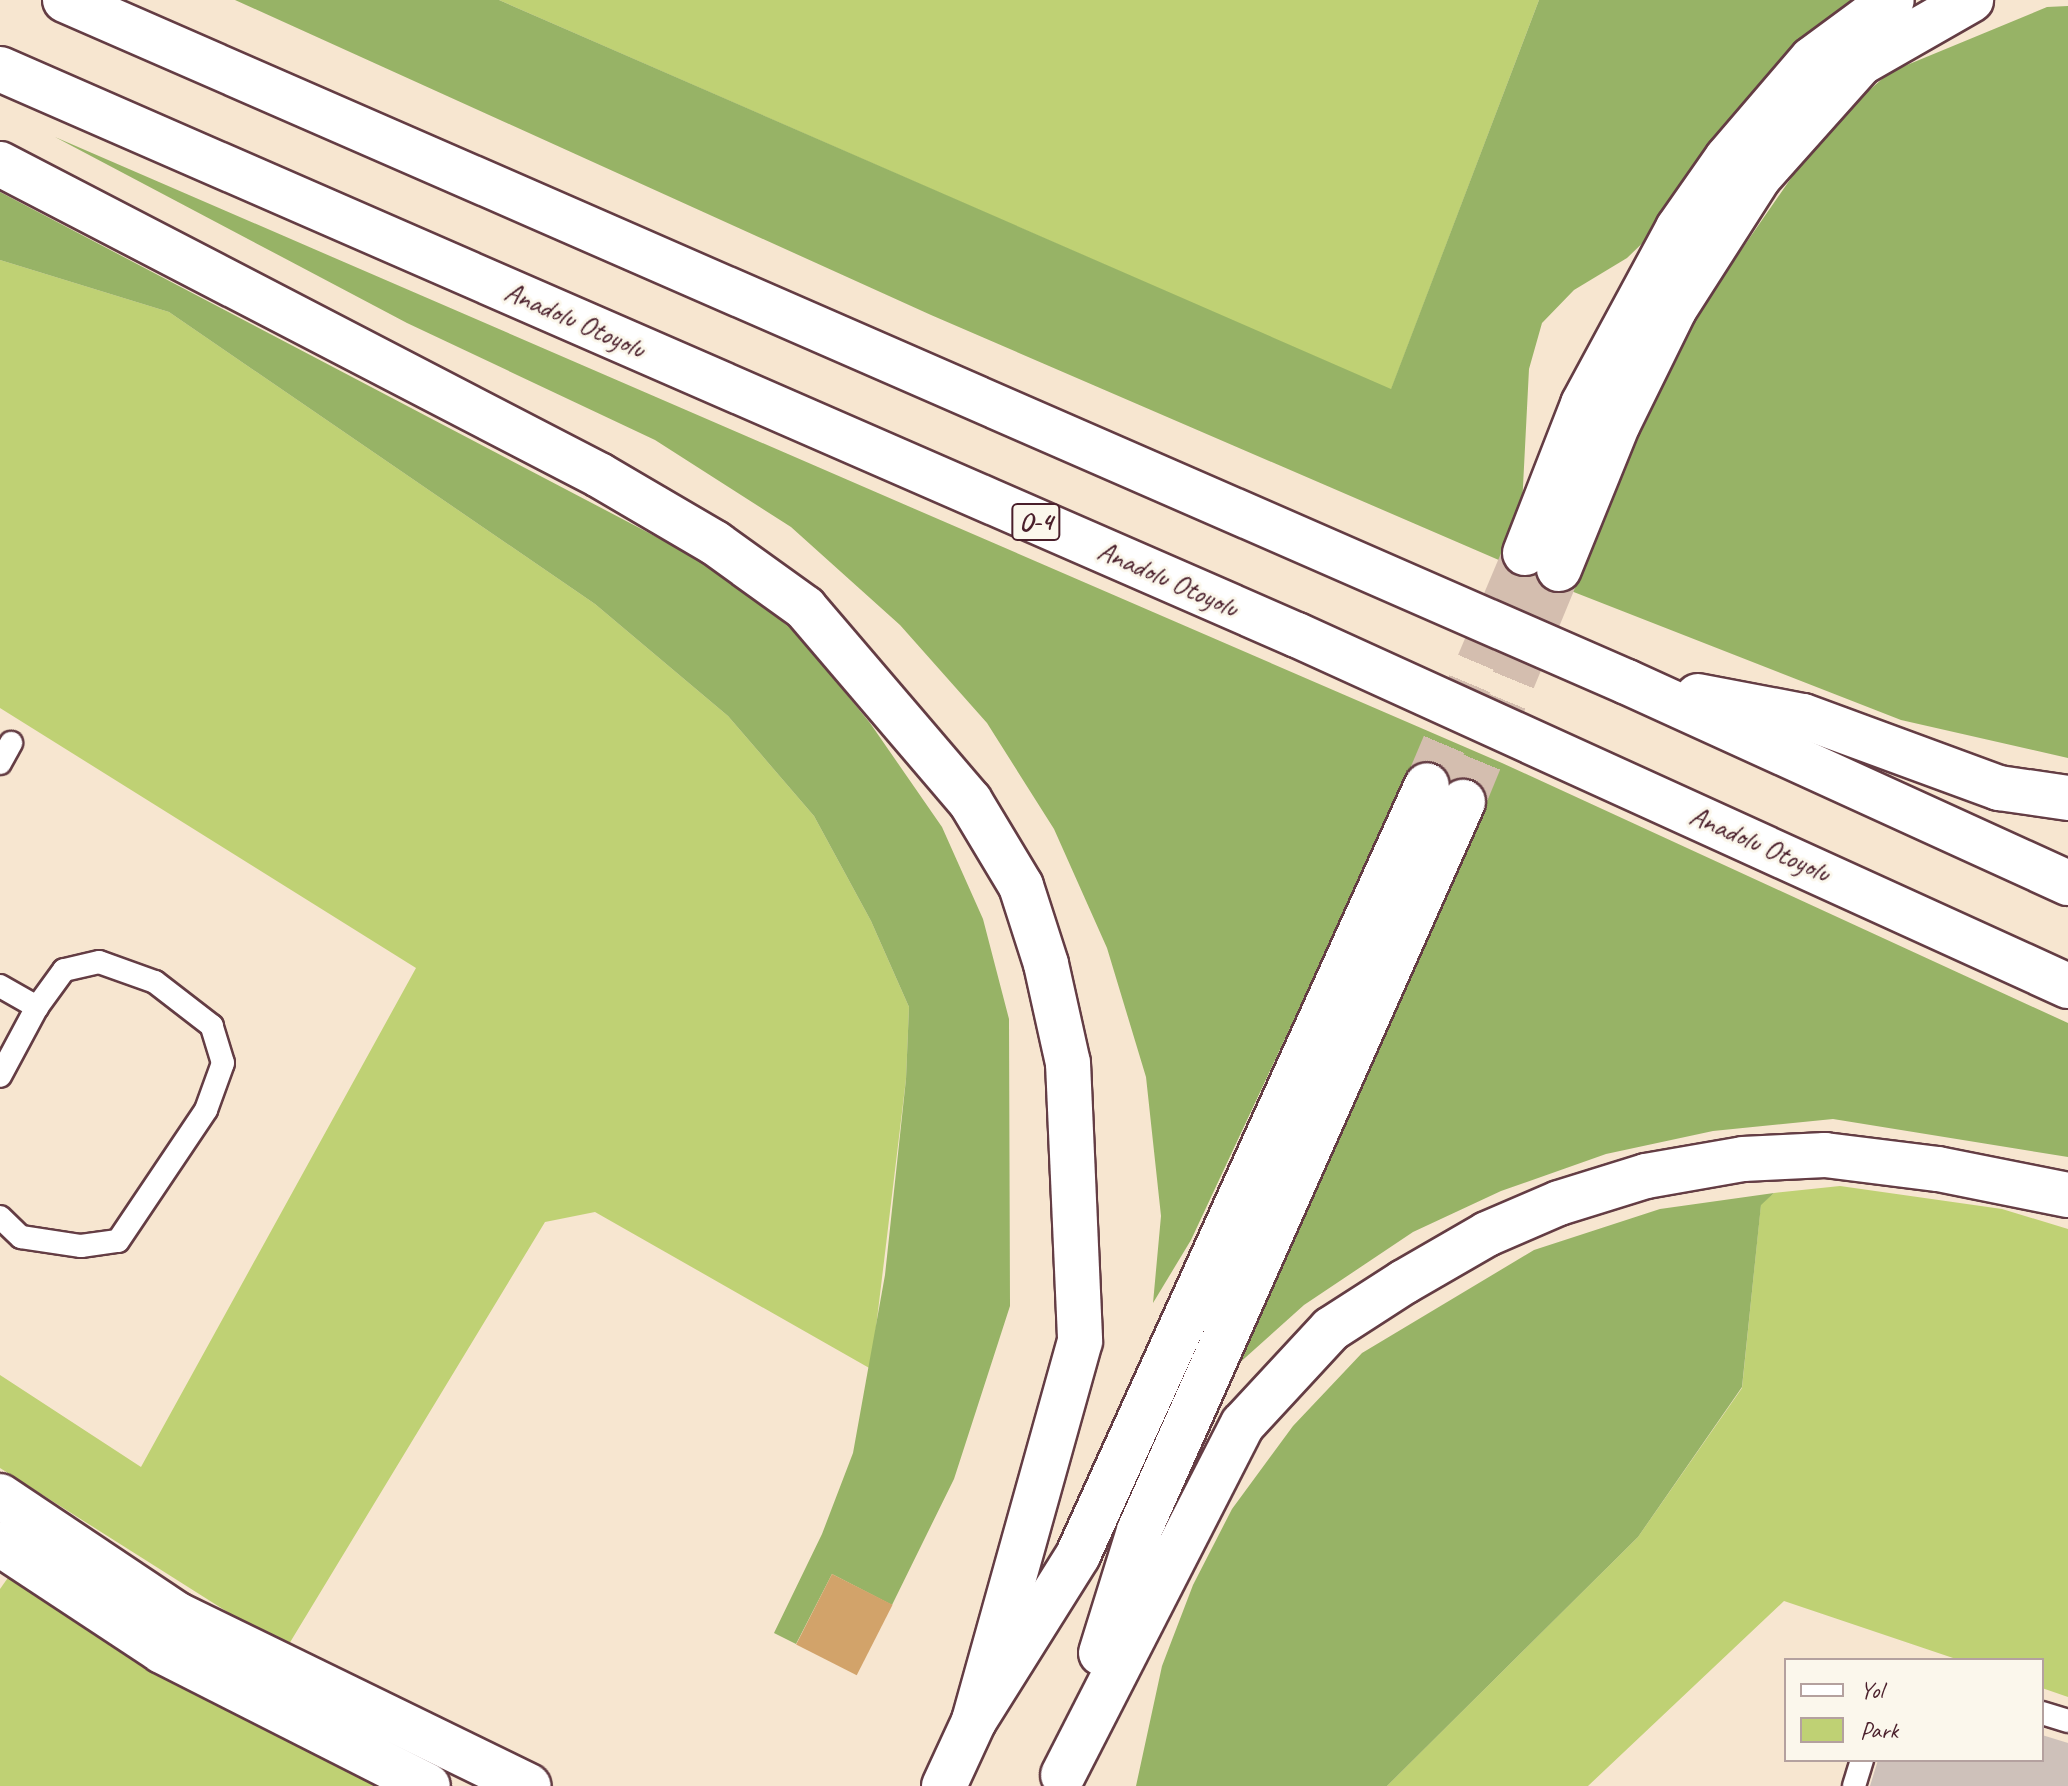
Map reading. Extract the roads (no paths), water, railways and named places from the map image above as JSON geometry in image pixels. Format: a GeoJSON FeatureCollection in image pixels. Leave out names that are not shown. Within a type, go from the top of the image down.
{"type":"FeatureCollection","features":[{"type":"Feature","properties":{"kind":"main road"},"geometry":{"type":"LineString","coordinates":[[65,0],[1627,682],[2068,883]]}},
{"type":"Feature","properties":{"kind":"main road"},"geometry":{"type":"LineString","coordinates":[[1892,0],[1812,59],[1727,158],[1678,228],[1583,404],[1542,561],[1618,424],[1674,310],[1759,177],[1861,63],[1971,0]]}},
{"type":"Feature","properties":{"kind":"main road","name":"Anadolu Otoyolu"},"geometry":{"type":"LineString","coordinates":[[0,69],[1297,635],[2068,986]]}},
{"type":"Feature","properties":{"kind":"main road"},"geometry":{"type":"LineString","coordinates":[[0,164],[599,475],[715,543],[805,608],[970,801],[1021,886],[1046,964],[1068,1063],[1080,1341],[974,1721]]}},
{"type":"Feature","properties":{"kind":"main road"},"geometry":{"type":"LineString","coordinates":[[1627,682],[1803,716],[1999,788],[2068,798]]}},
{"type":"Feature","properties":{"kind":"main road"},"geometry":{"type":"LineString","coordinates":[[944,1786],[974,1721],[1078,1555],[1445,793],[1139,1531],[1061,1781]]}},
{"type":"Feature","properties":{"kind":"main road"},"geometry":{"type":"LineString","coordinates":[[1061,1781],[1243,1424],[1331,1329],[1404,1282],[1487,1234],[1559,1203],[1646,1176],[1743,1159],[1825,1155],[1938,1169],[2068,1195]]}},
{"type":"Feature","properties":{"kind":"main road"},"geometry":{"type":"LineString","coordinates":[[0,1496],[178,1615],[528,1786]]}},
{"type":"Feature","properties":{"kind":"main road"},"geometry":{"type":"LineString","coordinates":[[0,1544],[162,1651],[428,1786]]}},
{"type":"Feature","properties":{"kind":"lane"},"geometry":{"type":"LineString","coordinates":[[0,1076],[37,1007],[64,970],[99,962],[155,982],[212,1026],[223,1063],[206,1110],[118,1241],[81,1246],[21,1237],[0,1217]]}},
{"type":"Feature","properties":{"kind":"lane"},"geometry":{"type":"LineString","coordinates":[[0,986],[37,1007]]}},
{"type":"Feature","properties":{"kind":"lane"},"geometry":{"type":"LineString","coordinates":[[2044,1714],[2068,1721]]}},
{"type":"Feature","properties":{"kind":"lane"},"geometry":{"type":"LineString","coordinates":[[1854,1786],[1861,1762]]}},
{"type":"Feature","properties":{"kind":"tunnel"},"geometry":{"type":"LineString","coordinates":[[1427,785],[1525,553]]}},
{"type":"Feature","properties":{"kind":"tunnel"},"geometry":{"type":"LineString","coordinates":[[1463,802],[1559,569]]}}]}
